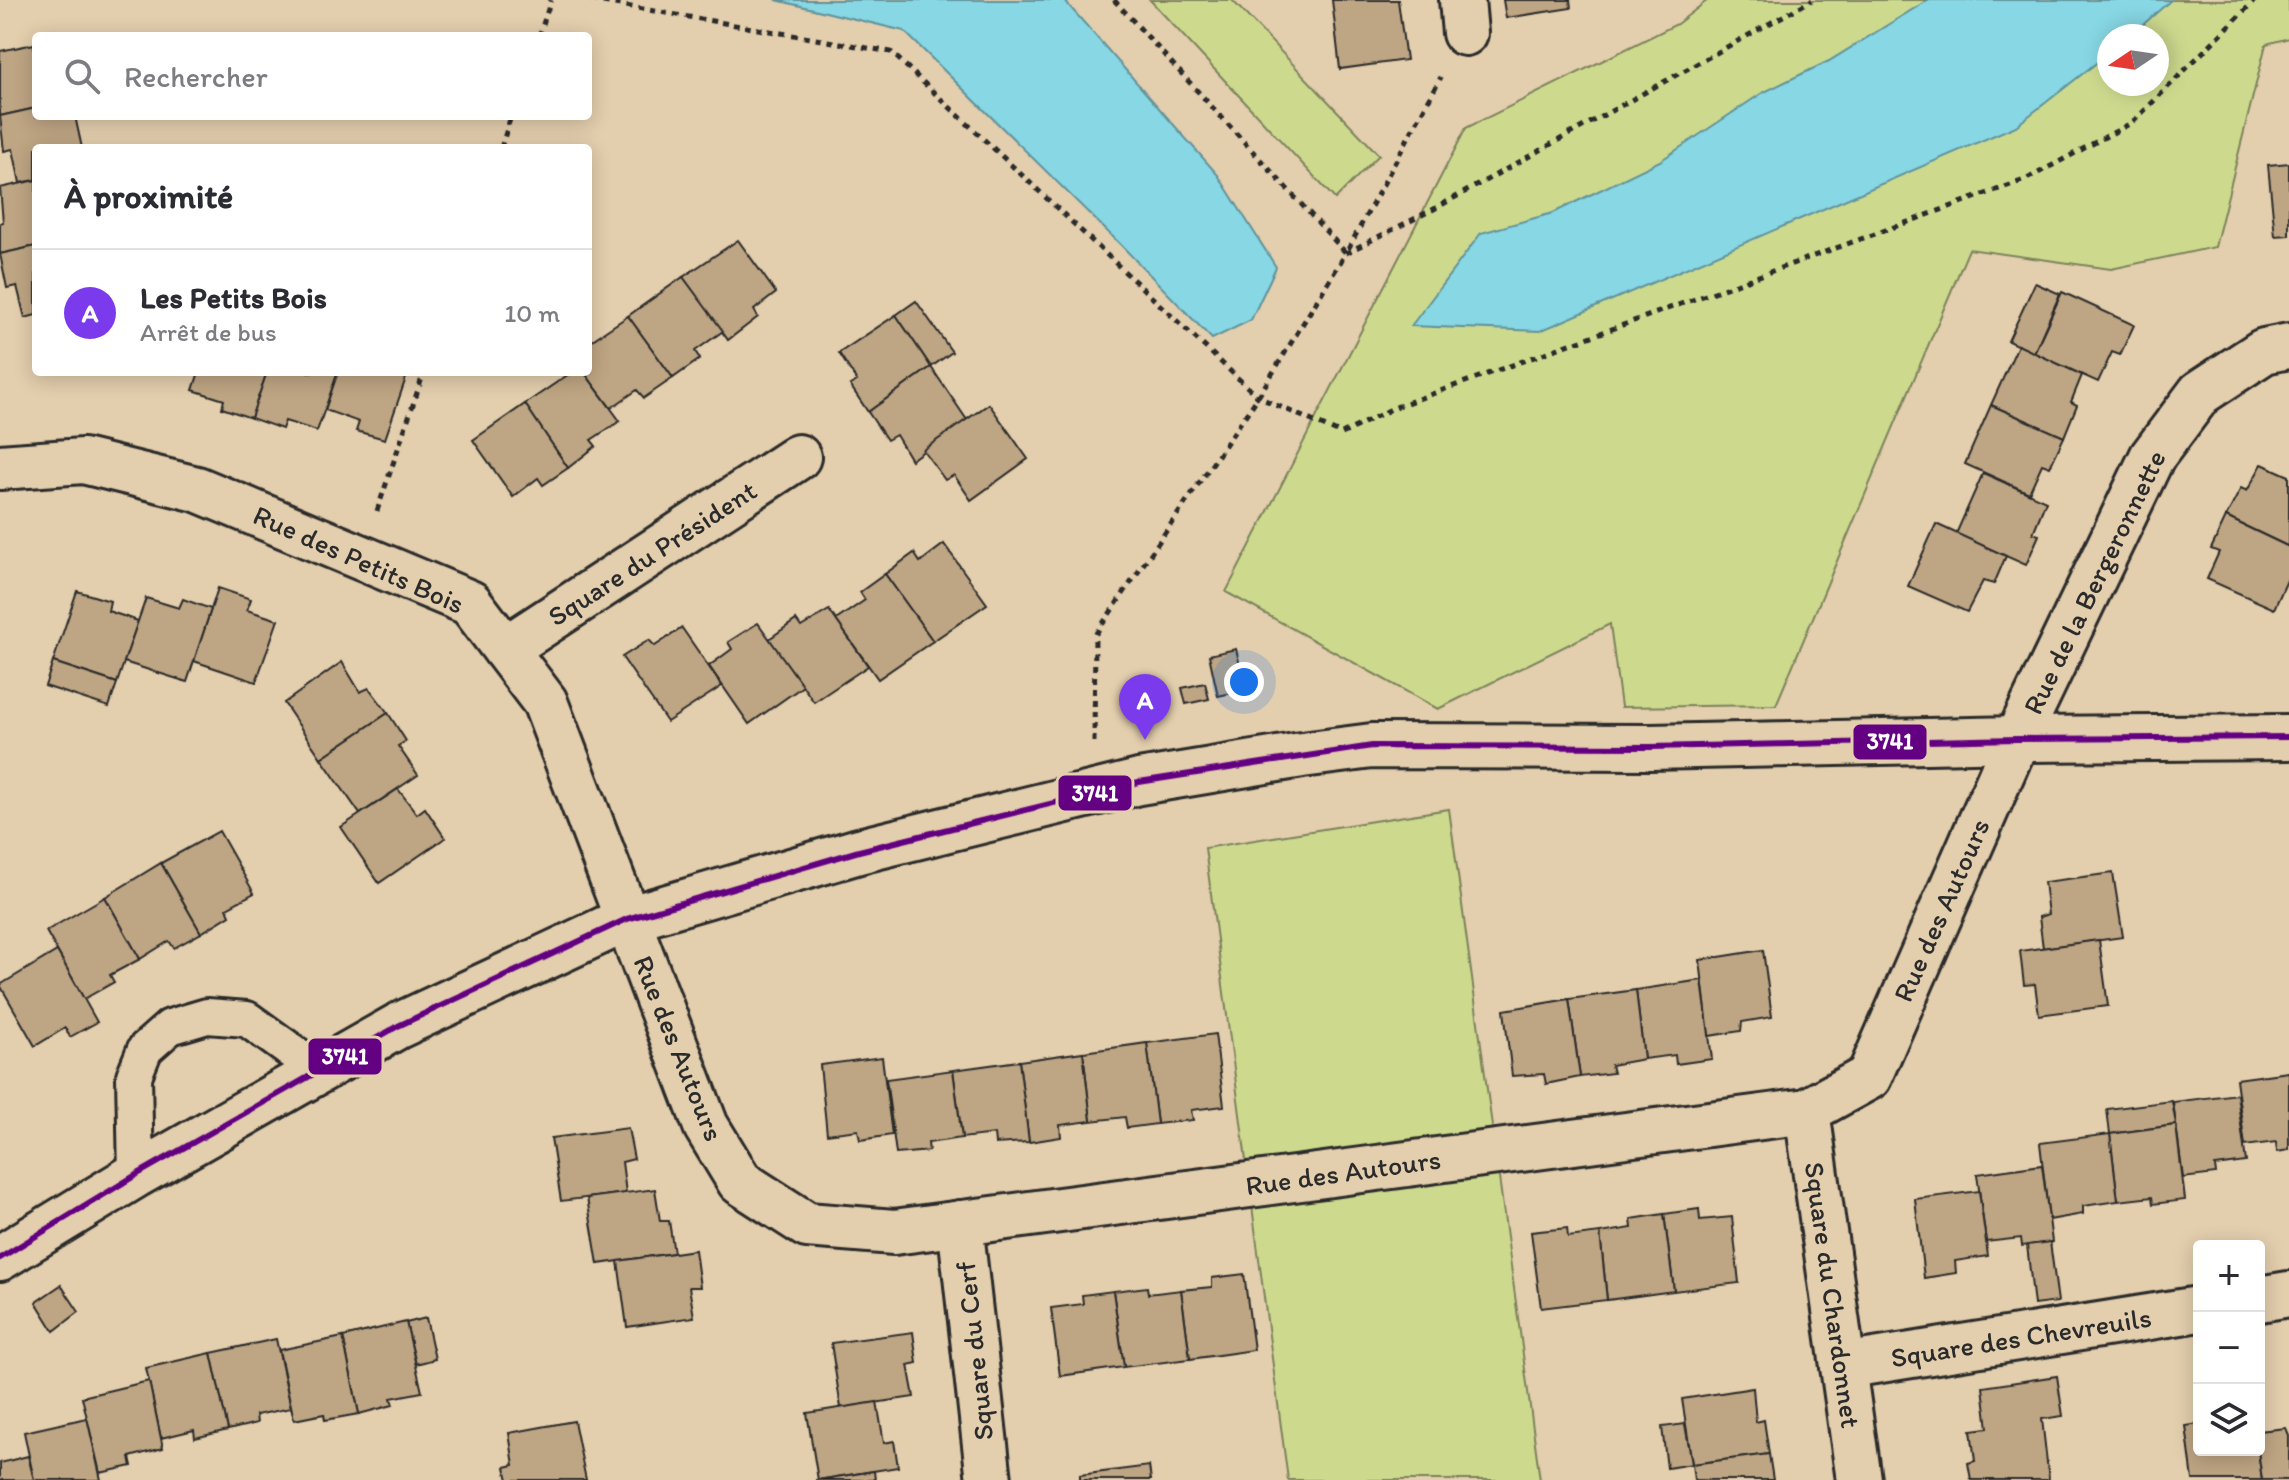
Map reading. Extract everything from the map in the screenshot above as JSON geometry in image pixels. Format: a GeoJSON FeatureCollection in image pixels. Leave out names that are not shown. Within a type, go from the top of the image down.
{"type":"FeatureCollection","features":[{"type":"Feature","properties":{"kind":"street","name":"Rue de la Bergeronnette"},"geometry":{"type":"LineString","coordinates":[[2017,739],[2152,457],[2200,393],[2264,351],[2289,346]]}},
{"type":"Feature","properties":{"kind":"street","name":"Square du Président"},"geometry":{"type":"LineString","coordinates":[[505,649],[798,457]]}},
{"type":"Feature","properties":{"kind":"street","name":"Rue des Petits Bois"},"geometry":{"type":"LineString","coordinates":[[0,467],[83,461],[197,489],[470,603],[545,702],[627,919]]}},
{"type":"Feature","properties":{"kind":"street"},"geometry":{"type":"LineString","coordinates":[[0,1258],[136,1175],[398,1026],[627,919],[859,851],[1094,793],[1166,777],[1372,746],[1650,747],[2289,737]]}},
{"type":"Feature","properties":{"kind":"street","name":"Rue des Autours"},"geometry":{"type":"LineString","coordinates":[[627,919],[706,1126],[740,1182],[807,1225],[894,1232],[1807,1111],[1869,1077],[2017,739]]}},
{"type":"Feature","properties":{"kind":"street","name":"Square du Chardonnet"},"geometry":{"type":"LineString","coordinates":[[1807,1111],[1859,1480]]}},
{"type":"Feature","properties":{"kind":"street","name":"Square du Cerf"},"geometry":{"type":"LineString","coordinates":[[960,1223],[989,1480]]}},
{"type":"Feature","properties":{"kind":"street"},"geometry":{"type":"LineString","coordinates":[[2265,1298],[2289,1294]]}},
{"type":"Feature","properties":{"kind":"street","name":"Square des Chevreuils"},"geometry":{"type":"LineString","coordinates":[[1843,1366],[2193,1310]]}},
{"type":"Feature","properties":{"kind":"lane"},"geometry":{"type":"LineString","coordinates":[[136,1175],[134,1076],[145,1049],[170,1027],[207,1016],[247,1019],[319,1071]]}},
{"type":"Feature","properties":{"kind":"path"},"geometry":{"type":"LineString","coordinates":[[540,32],[551,0]]}},
{"type":"Feature","properties":{"kind":"path"},"geometry":{"type":"LineString","coordinates":[[591,0],[891,52],[1258,397],[1342,434],[1393,408],[2027,179],[2133,122],[2255,0]]}},
{"type":"Feature","properties":{"kind":"path"},"geometry":{"type":"LineString","coordinates":[[1114,0],[1346,253]]}},
{"type":"Feature","properties":{"kind":"path"},"geometry":{"type":"LineString","coordinates":[[1346,253],[1434,209],[1812,0]]}},
{"type":"Feature","properties":{"kind":"path"},"geometry":{"type":"LineString","coordinates":[[1094,793],[1095,635],[1258,397],[1346,253],[1464,16]]}},
{"type":"Feature","properties":{"kind":"path"},"geometry":{"type":"LineString","coordinates":[[502,144],[510,120]]}},
{"type":"Feature","properties":{"kind":"path"},"geometry":{"type":"LineString","coordinates":[[362,557],[423,376]]}},
{"type":"Feature","properties":{"kind":"green space"},"geometry":{"type":"Polygon","coordinates":[[[1150,0],[1232,0],[1379,155],[1335,199],[1150,0]]]}},
{"type":"Feature","properties":{"kind":"green space"},"geometry":{"type":"Polygon","coordinates":[[[1708,0],[2289,0],[2289,38],[2266,44],[2215,247],[2111,269],[1969,249],[1776,705],[1621,707],[1610,624],[1438,709],[1226,592],[1466,128],[1677,24],[1708,0]]]}},
{"type":"Feature","properties":{"kind":"green space"},"geometry":{"type":"Polygon","coordinates":[[[1449,809],[1540,1480],[1288,1480],[1205,848],[1449,809]]]}},
{"type":"Feature","properties":{"kind":"water"},"geometry":{"type":"Polygon","coordinates":[[[776,0],[1064,0],[1218,175],[1276,267],[1251,320],[1212,339],[904,31],[776,0]]]}},
{"type":"Feature","properties":{"kind":"water"},"geometry":{"type":"Polygon","coordinates":[[[1928,0],[2171,0],[2144,24],[2097,24],[2097,62],[2016,126],[1540,331],[1411,326],[1481,233],[1553,213],[1660,161],[1762,93],[1829,61],[1928,0]]]}},
{"type":"Feature","properties":{"kind":"building"},"geometry":{"type":"Polygon","coordinates":[[[1332,0],[1398,0],[1406,60],[1340,69],[1332,0]]]}},
{"type":"Feature","properties":{"kind":"building"},"geometry":{"type":"Polygon","coordinates":[[[1503,0],[1570,0],[1571,8],[1506,18],[1503,0]]]}},
{"type":"Feature","properties":{"kind":"building"},"geometry":{"type":"Polygon","coordinates":[[[32,44],[32,109],[0,116],[0,51],[32,44]]]}},
{"type":"Feature","properties":{"kind":"building"},"geometry":{"type":"Polygon","coordinates":[[[32,109],[32,120],[76,120],[81,144],[32,144],[32,181],[20,183],[13,149],[4,151],[0,116],[32,109]]]}},
{"type":"Feature","properties":{"kind":"building"},"geometry":{"type":"Polygon","coordinates":[[[2289,163],[2289,235],[2275,236],[2268,165],[2289,163]]]}},
{"type":"Feature","properties":{"kind":"building"},"geometry":{"type":"Polygon","coordinates":[[[32,181],[32,247],[0,254],[0,223],[3,222],[0,188],[32,181]]]}},
{"type":"Feature","properties":{"kind":"building"},"geometry":{"type":"Polygon","coordinates":[[[738,240],[776,293],[754,310],[758,317],[728,340],[683,277],[738,240]]]}},
{"type":"Feature","properties":{"kind":"building"},"geometry":{"type":"Polygon","coordinates":[[[32,247],[32,316],[25,318],[17,286],[7,288],[0,254],[32,247]]]}},
{"type":"Feature","properties":{"kind":"building"},"geometry":{"type":"Polygon","coordinates":[[[683,277],[723,331],[695,351],[700,359],[673,378],[628,316],[683,277]]]}},
{"type":"Feature","properties":{"kind":"building"},"geometry":{"type":"Polygon","coordinates":[[[2035,283],[2060,294],[2034,353],[2008,341],[2035,283]]]}},
{"type":"Feature","properties":{"kind":"building"},"geometry":{"type":"Polygon","coordinates":[[[2062,292],[2134,325],[2120,355],[2112,352],[2098,382],[2034,353],[2062,292]]]}},
{"type":"Feature","properties":{"kind":"building"},"geometry":{"type":"Polygon","coordinates":[[[916,301],[952,352],[931,367],[896,315],[916,301]]]}},
{"type":"Feature","properties":{"kind":"building"},"geometry":{"type":"Polygon","coordinates":[[[896,315],[931,367],[868,412],[850,385],[857,381],[839,353],[896,315]]]}},
{"type":"Feature","properties":{"kind":"building"},"geometry":{"type":"Polygon","coordinates":[[[628,316],[673,378],[644,398],[637,390],[611,408],[587,376],[592,376],[592,340],[628,316]]]}},
{"type":"Feature","properties":{"kind":"building"},"geometry":{"type":"Polygon","coordinates":[[[2018,345],[2082,375],[2071,402],[2077,405],[2064,437],[1991,405],[2018,345]]]}},
{"type":"Feature","properties":{"kind":"building"},"geometry":{"type":"Polygon","coordinates":[[[931,367],[967,420],[911,460],[896,435],[887,440],[868,412],[931,367]]]}},
{"type":"Feature","properties":{"kind":"building"},"geometry":{"type":"Polygon","coordinates":[[[198,376],[266,376],[251,418],[222,408],[224,400],[193,390],[198,376]]]}},
{"type":"Feature","properties":{"kind":"building"},"geometry":{"type":"Polygon","coordinates":[[[266,376],[337,376],[317,431],[285,421],[282,429],[251,418],[266,376]]]}},
{"type":"Feature","properties":{"kind":"building"},"geometry":{"type":"Polygon","coordinates":[[[337,376],[407,376],[385,439],[356,431],[359,422],[325,410],[337,376]]]}},
{"type":"Feature","properties":{"kind":"building"},"geometry":{"type":"Polygon","coordinates":[[[566,376],[587,376],[620,421],[591,440],[596,446],[568,468],[525,404],[566,376]]]}},
{"type":"Feature","properties":{"kind":"building"},"geometry":{"type":"Polygon","coordinates":[[[525,404],[568,468],[543,485],[538,478],[513,497],[473,440],[525,404]]]}},
{"type":"Feature","properties":{"kind":"building"},"geometry":{"type":"Polygon","coordinates":[[[989,404],[1028,459],[971,500],[954,475],[945,480],[923,450],[989,404]]]}},
{"type":"Feature","properties":{"kind":"building"},"geometry":{"type":"Polygon","coordinates":[[[1991,405],[2064,437],[2050,467],[2042,464],[2029,493],[1965,464],[1991,405]]]}},
{"type":"Feature","properties":{"kind":"building"},"geometry":{"type":"Polygon","coordinates":[[[2262,464],[2289,476],[2289,547],[2226,517],[2241,488],[2247,491],[2262,464]]]}},
{"type":"Feature","properties":{"kind":"building"},"geometry":{"type":"Polygon","coordinates":[[[1983,473],[2046,501],[2033,533],[2039,535],[2026,565],[1956,534],[1983,473]]]}},
{"type":"Feature","properties":{"kind":"building"},"geometry":{"type":"Polygon","coordinates":[[[2226,517],[2289,547],[2289,576],[2274,609],[2207,579],[2219,552],[2211,549],[2226,517]]]}},
{"type":"Feature","properties":{"kind":"building"},"geometry":{"type":"Polygon","coordinates":[[[1936,524],[2006,556],[1994,584],[1983,581],[1967,612],[1908,586],[1936,524]]]}},
{"type":"Feature","properties":{"kind":"building"},"geometry":{"type":"Polygon","coordinates":[[[944,544],[987,604],[933,641],[885,574],[914,553],[920,562],[944,544]]]}},
{"type":"Feature","properties":{"kind":"building"},"geometry":{"type":"Polygon","coordinates":[[[885,574],[933,641],[878,679],[836,620],[865,600],[860,592],[885,574]]]}},
{"type":"Feature","properties":{"kind":"building"},"geometry":{"type":"Polygon","coordinates":[[[218,588],[251,599],[247,610],[278,620],[256,682],[194,661],[218,588]]]}},
{"type":"Feature","properties":{"kind":"building"},"geometry":{"type":"Polygon","coordinates":[[[77,591],[110,601],[108,611],[138,621],[117,683],[53,662],[77,591]]]}},
{"type":"Feature","properties":{"kind":"building"},"geometry":{"type":"Polygon","coordinates":[[[146,598],[179,608],[183,599],[211,609],[187,682],[124,662],[146,598]]]}},
{"type":"Feature","properties":{"kind":"building"},"geometry":{"type":"Polygon","coordinates":[[[829,610],[868,666],[814,702],[769,639],[796,620],[801,627],[829,610]]]}},
{"type":"Feature","properties":{"kind":"building"},"geometry":{"type":"Polygon","coordinates":[[[758,623],[803,686],[749,724],[709,666],[732,649],[728,642],[758,623]]]}},
{"type":"Feature","properties":{"kind":"building"},"geometry":{"type":"Polygon","coordinates":[[[682,628],[722,686],[667,722],[622,657],[649,640],[655,646],[682,628]]]}},
{"type":"Feature","properties":{"kind":"building"},"geometry":{"type":"Polygon","coordinates":[[[1236,649],[1246,690],[1218,696],[1209,655],[1236,649]]]}},
{"type":"Feature","properties":{"kind":"building"},"geometry":{"type":"Polygon","coordinates":[[[53,662],[117,683],[109,707],[45,686],[53,662]]]}},
{"type":"Feature","properties":{"kind":"building"},"geometry":{"type":"Polygon","coordinates":[[[342,662],[360,692],[369,688],[388,713],[321,758],[284,703],[342,662]]]}},
{"type":"Feature","properties":{"kind":"building"},"geometry":{"type":"Polygon","coordinates":[[[1205,683],[1209,699],[1186,704],[1182,688],[1205,683]]]}},
{"type":"Feature","properties":{"kind":"building"},"geometry":{"type":"Polygon","coordinates":[[[388,713],[406,741],[398,746],[418,775],[360,814],[321,758],[388,713]]]}},
{"type":"Feature","properties":{"kind":"building"},"geometry":{"type":"Polygon","coordinates":[[[398,789],[417,814],[425,808],[445,838],[379,883],[341,827],[398,789]]]}},
{"type":"Feature","properties":{"kind":"building"},"geometry":{"type":"Polygon","coordinates":[[[219,831],[254,893],[227,908],[230,915],[201,933],[161,863],[219,831]]]}},
{"type":"Feature","properties":{"kind":"building"},"geometry":{"type":"Polygon","coordinates":[[[161,863],[201,933],[174,948],[169,941],[140,959],[105,897],[161,863]]]}},
{"type":"Feature","properties":{"kind":"building"},"geometry":{"type":"Polygon","coordinates":[[[2113,873],[2123,937],[2043,948],[2039,917],[2048,914],[2044,882],[2113,873]]]}},
{"type":"Feature","properties":{"kind":"building"},"geometry":{"type":"Polygon","coordinates":[[[105,897],[140,959],[110,975],[114,982],[84,999],[46,931],[105,897]]]}},
{"type":"Feature","properties":{"kind":"building"},"geometry":{"type":"Polygon","coordinates":[[[2099,940],[2108,1006],[2039,1015],[2035,984],[2024,985],[2020,951],[2099,940]]]}},
{"type":"Feature","properties":{"kind":"building"},"geometry":{"type":"Polygon","coordinates":[[[1763,950],[1772,1017],[1742,1022],[1741,1031],[1709,1036],[1700,960],[1763,950]]]}},
{"type":"Feature","properties":{"kind":"building"},"geometry":{"type":"Polygon","coordinates":[[[57,951],[97,1022],[70,1037],[65,1028],[35,1046],[0,985],[57,951]]]}},
{"type":"Feature","properties":{"kind":"building"},"geometry":{"type":"Polygon","coordinates":[[[1702,980],[1712,1059],[1676,1064],[1675,1055],[1644,1059],[1636,990],[1702,980]]]}},
{"type":"Feature","properties":{"kind":"building"},"geometry":{"type":"Polygon","coordinates":[[[1636,990],[1644,1059],[1611,1065],[1613,1073],[1580,1077],[1569,999],[1636,990]]]}},
{"type":"Feature","properties":{"kind":"building"},"geometry":{"type":"Polygon","coordinates":[[[1569,999],[1580,1077],[1546,1084],[1544,1074],[1512,1076],[1504,1010],[1569,999]]]}},
{"type":"Feature","properties":{"kind":"building"},"geometry":{"type":"Polygon","coordinates":[[[1215,1034],[1224,1106],[1191,1110],[1193,1120],[1157,1124],[1147,1043],[1215,1034]]]}},
{"type":"Feature","properties":{"kind":"building"},"geometry":{"type":"Polygon","coordinates":[[[1147,1043],[1157,1124],[1127,1128],[1125,1117],[1091,1121],[1083,1052],[1147,1043]]]}},
{"type":"Feature","properties":{"kind":"building"},"geometry":{"type":"Polygon","coordinates":[[[1083,1052],[1091,1121],[1060,1125],[1061,1137],[1029,1142],[1019,1061],[1083,1052]]]}},
{"type":"Feature","properties":{"kind":"building"},"geometry":{"type":"Polygon","coordinates":[[[882,1057],[892,1135],[860,1140],[858,1130],[827,1134],[820,1065],[882,1057]]]}},
{"type":"Feature","properties":{"kind":"building"},"geometry":{"type":"Polygon","coordinates":[[[1019,1061],[1029,1142],[995,1144],[994,1134],[962,1138],[953,1070],[1019,1061]]]}},
{"type":"Feature","properties":{"kind":"building"},"geometry":{"type":"Polygon","coordinates":[[[953,1070],[962,1138],[928,1143],[929,1151],[896,1154],[886,1079],[953,1070]]]}},
{"type":"Feature","properties":{"kind":"building"},"geometry":{"type":"Polygon","coordinates":[[[2289,1072],[2289,1150],[2277,1152],[2276,1142],[2245,1146],[2236,1079],[2289,1072]]]}},
{"type":"Feature","properties":{"kind":"building"},"geometry":{"type":"Polygon","coordinates":[[[2237,1094],[2246,1162],[2215,1166],[2216,1174],[2183,1178],[2173,1102],[2237,1094]]]}},
{"type":"Feature","properties":{"kind":"building"},"geometry":{"type":"Polygon","coordinates":[[[2172,1101],[2176,1125],[2110,1134],[2107,1109],[2172,1101]]]}},
{"type":"Feature","properties":{"kind":"building"},"geometry":{"type":"Polygon","coordinates":[[[2176,1125],[2185,1200],[2153,1204],[2152,1197],[2118,1201],[2110,1134],[2176,1125]]]}},
{"type":"Feature","properties":{"kind":"building"},"geometry":{"type":"Polygon","coordinates":[[[628,1128],[634,1159],[622,1162],[626,1193],[561,1201],[551,1138],[628,1128]]]}},
{"type":"Feature","properties":{"kind":"building"},"geometry":{"type":"Polygon","coordinates":[[[2110,1134],[2118,1201],[2083,1206],[2083,1214],[2049,1220],[2040,1143],[2110,1134]]]}},
{"type":"Feature","properties":{"kind":"building"},"geometry":{"type":"Polygon","coordinates":[[[2042,1165],[2052,1242],[2022,1246],[2021,1238],[1986,1242],[1977,1174],[2042,1165]]]}},
{"type":"Feature","properties":{"kind":"building"},"geometry":{"type":"Polygon","coordinates":[[[655,1189],[660,1221],[669,1221],[674,1253],[598,1264],[587,1198],[655,1189]]]}},
{"type":"Feature","properties":{"kind":"building"},"geometry":{"type":"Polygon","coordinates":[[[1979,1191],[1988,1256],[1955,1261],[1956,1273],[1924,1278],[1915,1199],[1979,1191]]]}},
{"type":"Feature","properties":{"kind":"building"},"geometry":{"type":"Polygon","coordinates":[[[1699,1209],[1700,1220],[1732,1217],[1739,1283],[1674,1291],[1664,1214],[1699,1209]]]}},
{"type":"Feature","properties":{"kind":"building"},"geometry":{"type":"Polygon","coordinates":[[[1664,1214],[1674,1291],[1607,1300],[1600,1233],[1632,1228],[1631,1219],[1664,1214]]]}},
{"type":"Feature","properties":{"kind":"building"},"geometry":{"type":"Polygon","coordinates":[[[1567,1228],[1568,1237],[1600,1233],[1607,1300],[1541,1308],[1531,1232],[1567,1228]]]}},
{"type":"Feature","properties":{"kind":"building"},"geometry":{"type":"Polygon","coordinates":[[[2050,1242],[2058,1302],[2034,1305],[2027,1245],[2050,1242]]]}},
{"type":"Feature","properties":{"kind":"building"},"geometry":{"type":"Polygon","coordinates":[[[695,1250],[700,1287],[689,1287],[694,1317],[627,1327],[618,1261],[695,1250]]]}},
{"type":"Feature","properties":{"kind":"building"},"geometry":{"type":"Polygon","coordinates":[[[1244,1274],[1254,1350],[1190,1359],[1181,1290],[1212,1287],[1212,1278],[1244,1274]]]}},
{"type":"Feature","properties":{"kind":"building"},"geometry":{"type":"Polygon","coordinates":[[[61,1285],[79,1312],[54,1331],[36,1302],[61,1285]]]}},
{"type":"Feature","properties":{"kind":"building"},"geometry":{"type":"Polygon","coordinates":[[[1147,1287],[1148,1294],[1181,1290],[1190,1359],[1124,1367],[1113,1291],[1147,1287]]]}},
{"type":"Feature","properties":{"kind":"building"},"geometry":{"type":"Polygon","coordinates":[[[1113,1291],[1124,1367],[1060,1376],[1051,1308],[1083,1304],[1082,1295],[1113,1291]]]}},
{"type":"Feature","properties":{"kind":"building"},"geometry":{"type":"Polygon","coordinates":[[[426,1318],[435,1359],[416,1364],[406,1323],[426,1318]]]}},
{"type":"Feature","properties":{"kind":"building"},"geometry":{"type":"Polygon","coordinates":[[[406,1322],[422,1392],[391,1398],[393,1405],[359,1414],[343,1337],[406,1322]]]}},
{"type":"Feature","properties":{"kind":"building"},"geometry":{"type":"Polygon","coordinates":[[[913,1332],[917,1363],[908,1365],[914,1397],[841,1408],[831,1343],[913,1332]]]}},
{"type":"Feature","properties":{"kind":"building"},"geometry":{"type":"Polygon","coordinates":[[[343,1337],[359,1414],[325,1420],[324,1414],[294,1420],[279,1350],[343,1337]]]}},
{"type":"Feature","properties":{"kind":"building"},"geometry":{"type":"Polygon","coordinates":[[[276,1339],[291,1408],[256,1415],[257,1423],[228,1430],[211,1353],[276,1339]]]}},
{"type":"Feature","properties":{"kind":"building"},"geometry":{"type":"Polygon","coordinates":[[[211,1353],[228,1430],[195,1438],[194,1430],[161,1438],[146,1368],[211,1353]]]}},
{"type":"Feature","properties":{"kind":"building"},"geometry":{"type":"Polygon","coordinates":[[[2057,1376],[2063,1416],[2042,1419],[2049,1480],[1971,1480],[1968,1463],[1975,1461],[1971,1430],[1988,1428],[1983,1387],[2057,1376]]]}},
{"type":"Feature","properties":{"kind":"building"},"geometry":{"type":"Polygon","coordinates":[[[149,1381],[163,1448],[130,1457],[132,1466],[100,1473],[82,1397],[149,1381]]]}},
{"type":"Feature","properties":{"kind":"building"},"geometry":{"type":"Polygon","coordinates":[[[1753,1388],[1756,1422],[1764,1420],[1769,1454],[1692,1464],[1682,1399],[1753,1388]]]}},
{"type":"Feature","properties":{"kind":"building"},"geometry":{"type":"Polygon","coordinates":[[[877,1402],[884,1443],[894,1441],[898,1467],[818,1480],[807,1413],[877,1402]]]}},
{"type":"Feature","properties":{"kind":"building"},"geometry":{"type":"Polygon","coordinates":[[[87,1418],[101,1480],[34,1480],[24,1432],[87,1418]]]}},
{"type":"Feature","properties":{"kind":"building"},"geometry":{"type":"Polygon","coordinates":[[[574,1421],[586,1480],[508,1480],[505,1467],[514,1465],[509,1433],[574,1421]]]}},
{"type":"Feature","properties":{"kind":"building"},"geometry":{"type":"Polygon","coordinates":[[[1685,1424],[1692,1464],[1667,1468],[1662,1427],[1685,1424]]]}},
{"type":"Feature","properties":{"kind":"building"},"geometry":{"type":"Polygon","coordinates":[[[2193,1425],[2193,1456],[2259,1456],[2262,1480],[2193,1480],[2186,1426],[2193,1425]]]}},
{"type":"Feature","properties":{"kind":"building"},"geometry":{"type":"Polygon","coordinates":[[[2286,1428],[2289,1435],[2289,1480],[2262,1480],[2259,1456],[2265,1456],[2265,1430],[2286,1428]]]}},
{"type":"Feature","properties":{"kind":"building"},"geometry":{"type":"Polygon","coordinates":[[[1769,1454],[1773,1480],[1694,1480],[1692,1464],[1769,1454]]]}},
{"type":"Feature","properties":{"kind":"building"},"geometry":{"type":"Polygon","coordinates":[[[28,1456],[34,1480],[0,1480],[0,1463],[28,1456]]]}},
{"type":"Feature","properties":{"kind":"building"},"geometry":{"type":"Polygon","coordinates":[[[1149,1466],[1151,1480],[1080,1480],[1080,1475],[1149,1466]]]}},
{"type":"Feature","properties":{"kind":"building"},"geometry":{"type":"Polygon","coordinates":[[[874,1471],[875,1480],[818,1480],[874,1471]]]}},
{"type":"Feature","properties":{"kind":"transit line","name":"3741"},"geometry":{"type":"LineString","coordinates":[[0,1258],[136,1175],[398,1026],[627,919],[859,851],[1139,782],[1372,746],[1650,747],[2289,737]]}},
{"type":"Feature","properties":{"kind":"place","name":"Les Petits Bois"},"geometry":{"type":"Point","coordinates":[1145,740]}}]}
